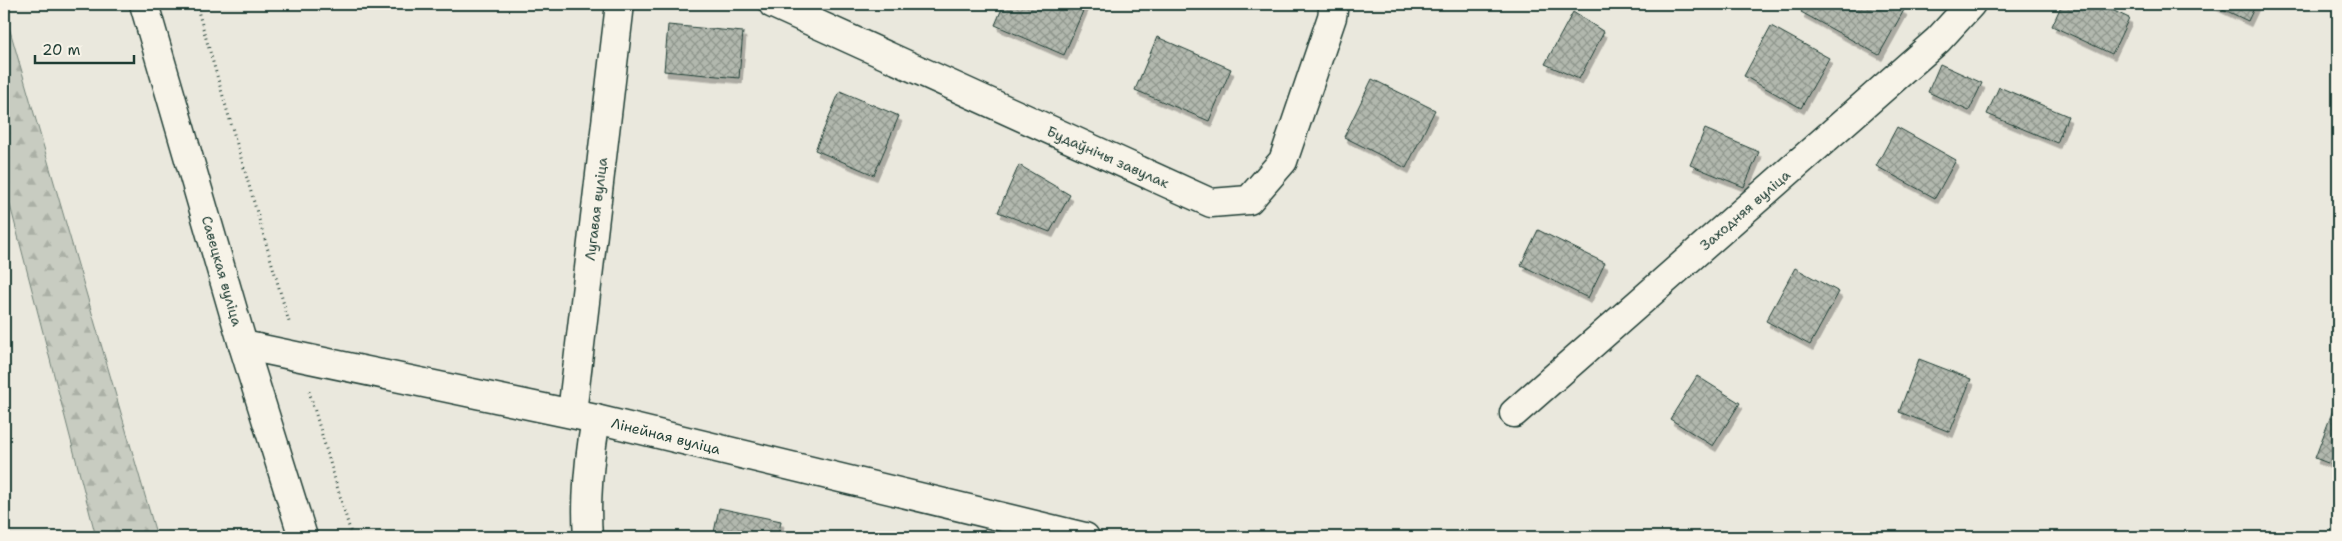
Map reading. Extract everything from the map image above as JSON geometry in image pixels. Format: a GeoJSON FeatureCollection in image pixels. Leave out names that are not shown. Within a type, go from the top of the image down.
{"type":"FeatureCollection","features":[{"type":"Feature","properties":{"kind":"street","name":"Савецкая вуліца"},"geometry":{"type":"LineString","coordinates":[[144,4],[243,345],[303,537]]}},
{"type":"Feature","properties":{"kind":"street","name":"Лугавая вуліца"},"geometry":{"type":"LineString","coordinates":[[588,537],[586,511],[588,464],[584,416],[620,4]]}},
{"type":"Feature","properties":{"kind":"street","name":"Будаўнічы завулак"},"geometry":{"type":"LineString","coordinates":[[773,4],[1211,204],[1249,200],[1283,161],[1332,17],[1334,4]]}},
{"type":"Feature","properties":{"kind":"street","name":"Заходняя вуліца"},"geometry":{"type":"LineString","coordinates":[[1514,413],[1938,40],[1971,4]]}},
{"type":"Feature","properties":{"kind":"street","name":"Лінейная вуліца"},"geometry":{"type":"LineString","coordinates":[[243,345],[584,416],[1085,537]]}},
{"type":"Feature","properties":{"kind":"path"},"geometry":{"type":"LineString","coordinates":[[196,4],[352,537]]}},
{"type":"Feature","properties":{"kind":"green space"},"geometry":{"type":"Polygon","coordinates":[[[4,10],[157,537],[96,537],[4,182],[4,10]]]}},
{"type":"Feature","properties":{"kind":"building"},"geometry":{"type":"Polygon","coordinates":[[[1004,4],[1086,4],[1064,55],[995,25],[1004,4]]]}},
{"type":"Feature","properties":{"kind":"building"},"geometry":{"type":"Polygon","coordinates":[[[1806,4],[1893,4],[1904,10],[1879,55],[1801,12],[1806,4]]]}},
{"type":"Feature","properties":{"kind":"building"},"geometry":{"type":"Polygon","coordinates":[[[2062,4],[2099,4],[2129,18],[2112,54],[2052,26],[2062,4]]]}},
{"type":"Feature","properties":{"kind":"building"},"geometry":{"type":"Polygon","coordinates":[[[2212,4],[2256,4],[2248,21],[2212,4]]]}},
{"type":"Feature","properties":{"kind":"building"},"geometry":{"type":"Polygon","coordinates":[[[1573,12],[1604,32],[1579,79],[1545,64],[1573,12]]]}},
{"type":"Feature","properties":{"kind":"building"},"geometry":{"type":"Polygon","coordinates":[[[668,25],[743,32],[739,78],[664,71],[668,25]]]}},
{"type":"Feature","properties":{"kind":"building"},"geometry":{"type":"Polygon","coordinates":[[[1771,26],[1829,58],[1801,108],[1744,76],[1771,26]]]}},
{"type":"Feature","properties":{"kind":"building"},"geometry":{"type":"Polygon","coordinates":[[[1157,37],[1231,69],[1209,121],[1135,90],[1157,37]]]}},
{"type":"Feature","properties":{"kind":"building"},"geometry":{"type":"Polygon","coordinates":[[[1940,64],[1982,83],[1969,111],[1928,92],[1940,64]]]}},
{"type":"Feature","properties":{"kind":"building"},"geometry":{"type":"Polygon","coordinates":[[[1372,79],[1435,110],[1406,168],[1344,137],[1372,79]]]}},
{"type":"Feature","properties":{"kind":"building"},"geometry":{"type":"Polygon","coordinates":[[[1999,87],[2068,116],[2057,143],[1987,114],[1999,87]]]}},
{"type":"Feature","properties":{"kind":"building"},"geometry":{"type":"Polygon","coordinates":[[[840,91],[899,116],[874,175],[815,150],[840,91]]]}},
{"type":"Feature","properties":{"kind":"building"},"geometry":{"type":"Polygon","coordinates":[[[1897,127],[1956,160],[1935,198],[1876,166],[1897,127]]]}},
{"type":"Feature","properties":{"kind":"building"},"geometry":{"type":"Polygon","coordinates":[[[1705,129],[1759,152],[1744,187],[1690,165],[1705,129]]]}},
{"type":"Feature","properties":{"kind":"building"},"geometry":{"type":"Polygon","coordinates":[[[1019,165],[1070,195],[1050,232],[998,212],[1019,165]]]}},
{"type":"Feature","properties":{"kind":"building"},"geometry":{"type":"Polygon","coordinates":[[[1538,230],[1605,263],[1588,298],[1521,265],[1538,230]]]}},
{"type":"Feature","properties":{"kind":"building"},"geometry":{"type":"Polygon","coordinates":[[[1795,268],[1839,292],[1810,345],[1766,321],[1795,268]]]}},
{"type":"Feature","properties":{"kind":"building"},"geometry":{"type":"Polygon","coordinates":[[[1919,359],[1971,379],[1950,432],[1899,412],[1919,359]]]}},
{"type":"Feature","properties":{"kind":"building"},"geometry":{"type":"Polygon","coordinates":[[[1697,376],[1740,403],[1713,446],[1670,419],[1697,376]]]}},
{"type":"Feature","properties":{"kind":"building"},"geometry":{"type":"Polygon","coordinates":[[[2333,410],[2338,412],[2338,467],[2315,458],[2333,410]]]}},
{"type":"Feature","properties":{"kind":"building"},"geometry":{"type":"Polygon","coordinates":[[[719,508],[781,521],[778,537],[713,537],[719,508]]]}},
{"type":"Feature","properties":{"kind":"building"},"geometry":{"type":"Polygon","coordinates":[[[835,533],[856,537],[834,537],[835,533]]]}}]}
